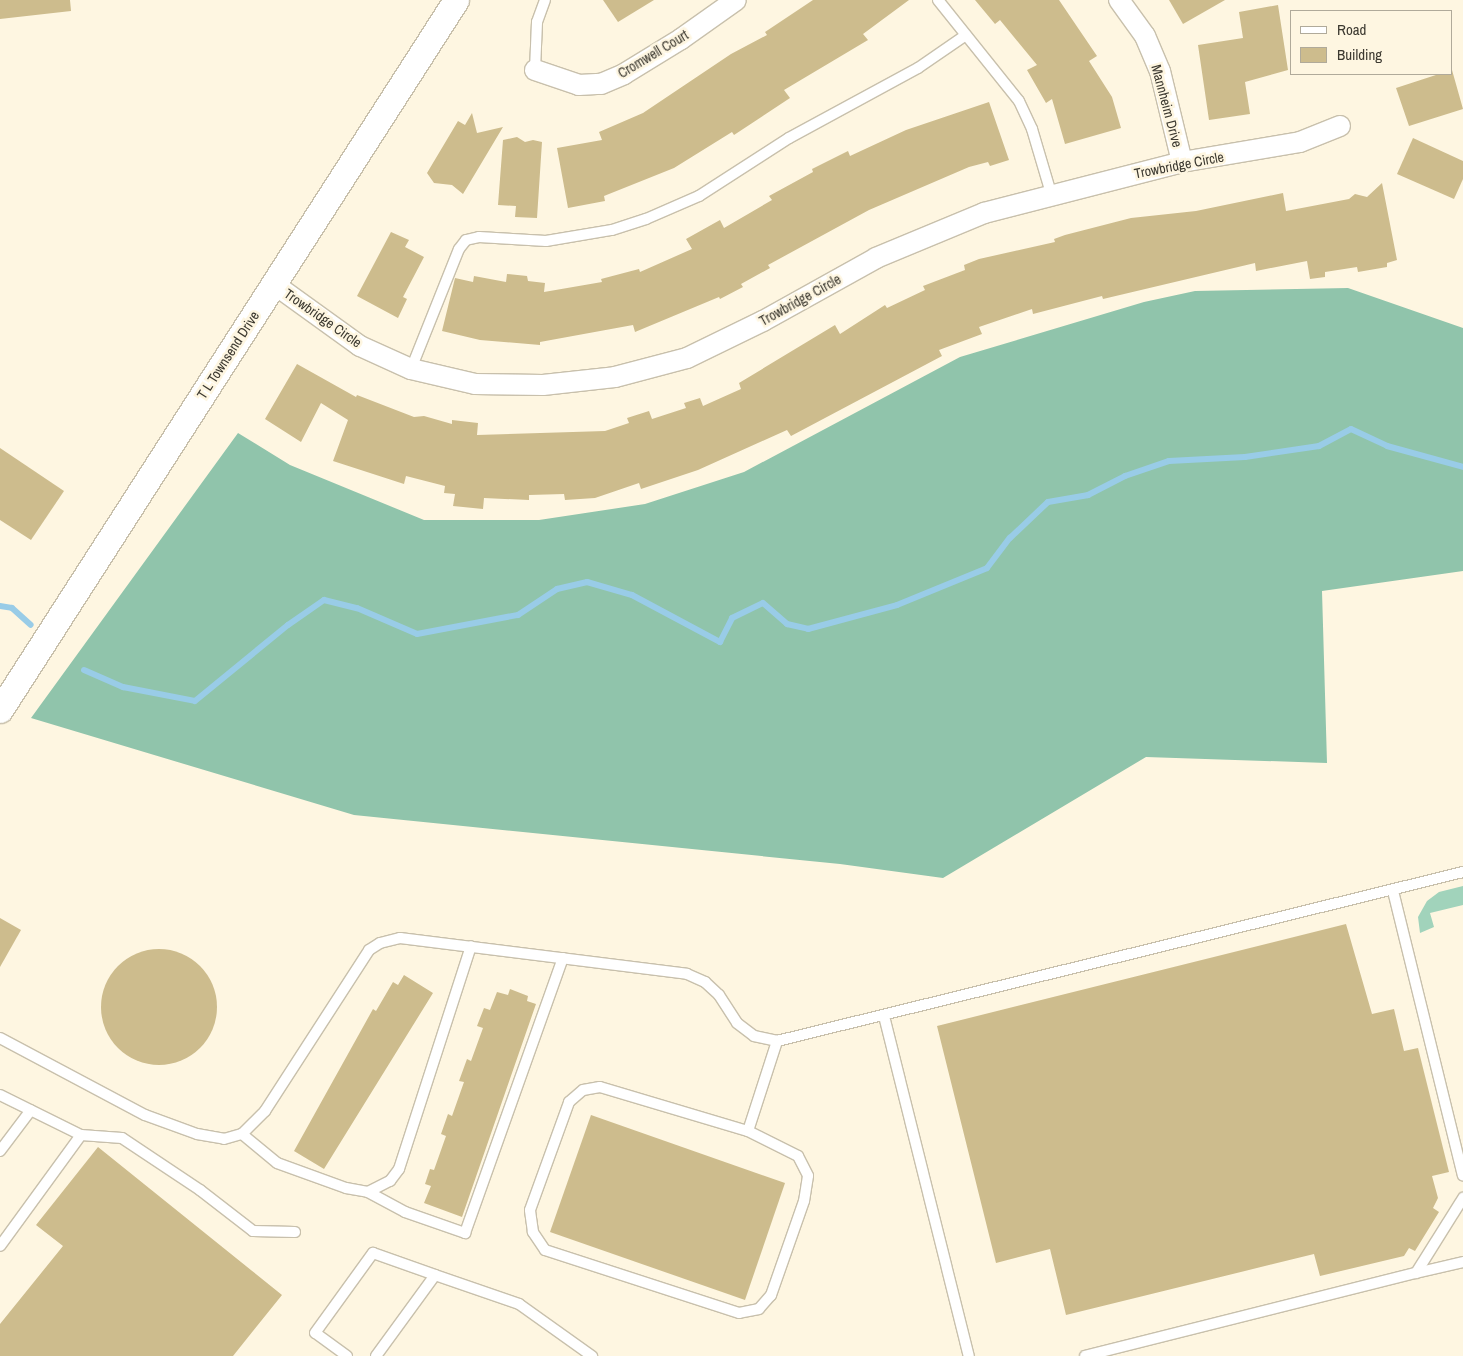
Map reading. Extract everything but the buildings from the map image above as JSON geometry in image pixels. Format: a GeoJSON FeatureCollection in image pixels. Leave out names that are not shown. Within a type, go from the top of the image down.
{"type":"FeatureCollection","features":[{"type":"Feature","properties":{"kind":"street","name":"T L Townsend Drive"},"geometry":{"type":"LineString","coordinates":[[0,710],[456,0]]}},
{"type":"Feature","properties":{"kind":"street","name":"Cromwell Court"},"geometry":{"type":"LineString","coordinates":[[535,70],[579,85],[601,84],[624,74],[673,44],[736,0]]}},
{"type":"Feature","properties":{"kind":"street","name":"Mannheim Drive"},"geometry":{"type":"LineString","coordinates":[[1119,0],[1145,36],[1160,71],[1182,162]]}},
{"type":"Feature","properties":{"kind":"street","name":"Trowbridge Circle"},"geometry":{"type":"LineString","coordinates":[[274,284],[360,346],[411,369],[475,384],[542,386],[615,377],[687,358],[763,321],[876,258],[984,212],[1051,193],[1182,162],[1300,142],[1340,126]]}},
{"type":"Feature","properties":{"kind":"lane"},"geometry":{"type":"LineString","coordinates":[[535,70],[536,22],[545,0]]}},
{"type":"Feature","properties":{"kind":"lane"},"geometry":{"type":"LineString","coordinates":[[938,0],[1019,101],[1032,129],[1051,193]]}},
{"type":"Feature","properties":{"kind":"lane"},"geometry":{"type":"LineString","coordinates":[[411,369],[459,249],[466,240],[479,237],[546,241],[612,230],[646,219],[699,196],[789,138],[918,68],[966,35]]}},
{"type":"Feature","properties":{"kind":"lane"},"geometry":{"type":"LineString","coordinates":[[0,1038],[145,1115],[197,1134],[224,1139],[242,1134],[276,1095],[369,950],[380,943],[400,938],[687,974],[705,982],[719,995],[737,1023],[754,1036],[777,1041],[1393,891],[1463,872]]}},
{"type":"Feature","properties":{"kind":"lane"},"geometry":{"type":"LineString","coordinates":[[1393,891],[1463,1176]]}},
{"type":"Feature","properties":{"kind":"lane"},"geometry":{"type":"LineString","coordinates":[[368,1192],[390,1181],[399,1169],[471,946]]}},
{"type":"Feature","properties":{"kind":"lane"},"geometry":{"type":"LineString","coordinates":[[242,1134],[278,1163],[346,1188],[368,1192],[405,1212],[465,1233],[563,958]]}},
{"type":"Feature","properties":{"kind":"lane"},"geometry":{"type":"LineString","coordinates":[[884,1016],[969,1356]]}},
{"type":"Feature","properties":{"kind":"lane"},"geometry":{"type":"LineString","coordinates":[[748,1131],[777,1041]]}},
{"type":"Feature","properties":{"kind":"lane"},"geometry":{"type":"LineString","coordinates":[[600,1087],[748,1131],[798,1156],[808,1176],[804,1202],[771,1295],[759,1309],[739,1314],[545,1250],[533,1232],[530,1210],[568,1102],[583,1090],[600,1087]]}},
{"type":"Feature","properties":{"kind":"lane"},"geometry":{"type":"LineString","coordinates":[[0,1095],[81,1135],[122,1138],[200,1190],[253,1231],[295,1232]]}},
{"type":"Feature","properties":{"kind":"lane"},"geometry":{"type":"LineString","coordinates":[[0,1151],[31,1110]]}},
{"type":"Feature","properties":{"kind":"lane"},"geometry":{"type":"LineString","coordinates":[[0,1246],[81,1135]]}},
{"type":"Feature","properties":{"kind":"lane"},"geometry":{"type":"LineString","coordinates":[[1416,1274],[1463,1198]]}},
{"type":"Feature","properties":{"kind":"lane"},"geometry":{"type":"LineString","coordinates":[[347,1356],[315,1333],[373,1253],[519,1304],[592,1356]]}},
{"type":"Feature","properties":{"kind":"lane"},"geometry":{"type":"LineString","coordinates":[[1085,1356],[1463,1262]]}},
{"type":"Feature","properties":{"kind":"lane"},"geometry":{"type":"LineString","coordinates":[[376,1356],[435,1275]]}},
{"type":"Feature","properties":{"kind":"green space"},"geometry":{"type":"Polygon","coordinates":[[[1348,288],[1463,328],[1463,571],[1322,591],[1327,763],[1146,757],[943,878],[840,864],[354,815],[31,718],[238,433],[290,465],[424,520],[539,520],[645,504],[744,472],[960,357],[1144,302],[1195,291],[1348,288]]]}},
{"type":"Feature","properties":{"kind":"green space"},"geometry":{"type":"Polygon","coordinates":[[[1463,886],[1463,905],[1430,913],[1434,927],[1420,933],[1418,917],[1427,901],[1439,892],[1463,886]]]}},
{"type":"Feature","properties":{"kind":"waterway"},"geometry":{"type":"LineString","coordinates":[[84,670],[123,687],[195,701],[288,625],[324,600],[357,608],[417,634],[518,615],[557,589],[587,582],[632,595],[720,642],[732,618],[763,603],[787,624],[808,629],[897,605],[987,568],[1010,538],[1048,502],[1088,495],[1125,476],[1169,461],[1245,457],[1319,446],[1351,429],[1387,446],[1463,467]]}},
{"type":"Feature","properties":{"kind":"waterway"},"geometry":{"type":"LineString","coordinates":[[0,606],[12,608],[31,625]]}}]}
